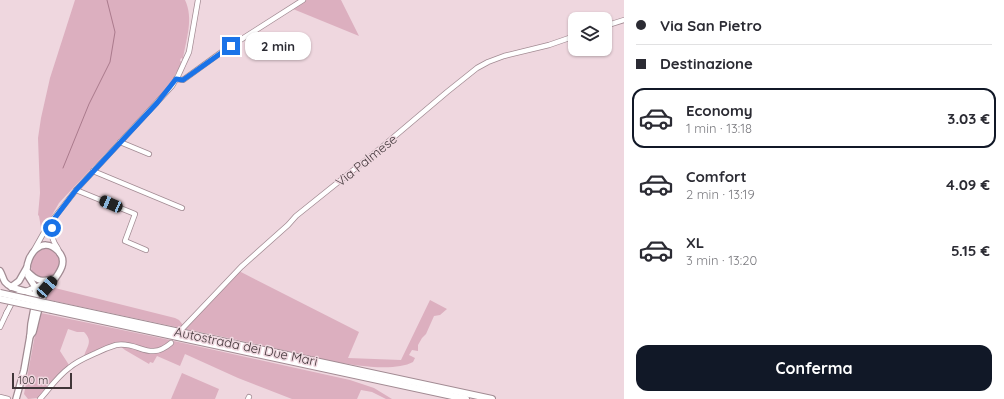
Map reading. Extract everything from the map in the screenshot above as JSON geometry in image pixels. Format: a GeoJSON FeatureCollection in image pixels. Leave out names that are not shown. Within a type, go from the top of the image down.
{"type":"FeatureCollection","features":[{"type":"Feature","properties":{"kind":"highway","name":"Autostrada dei Due Mari"},"geometry":{"type":"LineString","coordinates":[[0,293],[53,308],[466,399]]}},
{"type":"Feature","properties":{"kind":"highway","name":"Autostrada dei Due Mari"},"geometry":{"type":"LineString","coordinates":[[0,299],[53,308],[492,399]]}},
{"type":"Feature","properties":{"kind":"main road"},"geometry":{"type":"LineString","coordinates":[[11,287],[19,281],[27,269],[34,250],[38,247],[46,245],[51,246],[59,253],[62,265],[61,269],[47,287],[42,297],[33,332],[30,336]]}},
{"type":"Feature","properties":{"kind":"main road"},"geometry":{"type":"LineString","coordinates":[[27,269],[35,279],[47,282],[55,278]]}},
{"type":"Feature","properties":{"kind":"main road"},"geometry":{"type":"LineString","coordinates":[[16,399],[24,370],[36,298],[35,287],[28,275],[27,269]]}},
{"type":"Feature","properties":{"kind":"main road"},"geometry":{"type":"LineString","coordinates":[[0,270],[5,281],[11,287],[33,294],[36,298]]}},
{"type":"Feature","properties":{"kind":"street"},"geometry":{"type":"LineString","coordinates":[[34,250],[47,227],[76,190],[160,99],[176,79],[189,52],[198,0]]}},
{"type":"Feature","properties":{"kind":"street"},"geometry":{"type":"LineString","coordinates":[[176,79],[183,80],[223,51],[303,0]]}},
{"type":"Feature","properties":{"kind":"street"},"geometry":{"type":"LineString","coordinates":[[612,24],[624,20]]}},
{"type":"Feature","properties":{"kind":"street","name":"Via Palmese"},"geometry":{"type":"LineString","coordinates":[[183,328],[241,267],[288,226],[296,216],[472,73],[488,62],[504,56],[549,45],[568,38]]}},
{"type":"Feature","properties":{"kind":"street"},"geometry":{"type":"LineString","coordinates":[[120,142],[149,154]]}},
{"type":"Feature","properties":{"kind":"street"},"geometry":{"type":"LineString","coordinates":[[93,171],[182,208]]}},
{"type":"Feature","properties":{"kind":"street"},"geometry":{"type":"LineString","coordinates":[[76,190],[135,214],[125,241],[146,250]]}},
{"type":"Feature","properties":{"kind":"street"},"geometry":{"type":"LineString","coordinates":[[54,219],[52,228],[53,239],[59,249],[59,253]]}},
{"type":"Feature","properties":{"kind":"street"},"geometry":{"type":"LineString","coordinates":[[0,327],[14,297],[47,282]]}},
{"type":"Feature","properties":{"kind":"street"},"geometry":{"type":"LineString","coordinates":[[6,314],[11,287]]}},
{"type":"Feature","properties":{"kind":"street"},"geometry":{"type":"LineString","coordinates":[[40,399],[69,368],[83,359],[106,348],[116,345],[125,345],[154,352],[163,350],[171,343]]}},
{"type":"Feature","properties":{"kind":"street"},"geometry":{"type":"LineString","coordinates":[[0,397],[8,399]]}},
{"type":"Feature","properties":{"kind":"shaded area"},"geometry":{"type":"Polygon","coordinates":[[[75,0],[185,0],[188,7],[189,22],[183,59],[181,58],[180,61],[182,62],[173,79],[162,93],[59,203],[44,229],[41,228],[38,215],[40,193],[38,138],[50,78],[75,0]]]}},
{"type":"Feature","properties":{"kind":"shaded area"},"geometry":{"type":"Polygon","coordinates":[[[306,0],[341,0],[359,36],[293,9],[306,0]]]}},
{"type":"Feature","properties":{"kind":"shaded area"},"geometry":{"type":"Polygon","coordinates":[[[51,247],[58,256],[60,266],[54,275],[42,280],[32,273],[31,267],[33,255],[41,248],[51,247]]]}},
{"type":"Feature","properties":{"kind":"shaded area"},"geometry":{"type":"Polygon","coordinates":[[[239,271],[359,332],[348,358],[401,360],[430,300],[447,309],[440,315],[434,316],[426,334],[418,345],[418,351],[412,350],[409,355],[415,358],[413,362],[400,366],[384,367],[347,364],[185,329],[239,271]]]}},
{"type":"Feature","properties":{"kind":"shaded area"},"geometry":{"type":"Polygon","coordinates":[[[51,287],[175,318],[183,325],[181,328],[45,299],[51,287]]]}},
{"type":"Feature","properties":{"kind":"shaded area"},"geometry":{"type":"Polygon","coordinates":[[[41,313],[170,340],[162,348],[152,350],[124,343],[84,357],[89,342],[87,336],[84,332],[77,332],[68,329],[60,351],[69,365],[38,398],[28,399],[24,394],[37,324],[41,313]]]}},
{"type":"Feature","properties":{"kind":"shaded area"},"geometry":{"type":"Polygon","coordinates":[[[174,341],[350,380],[374,388],[392,399],[386,399],[372,392],[361,390],[357,399],[292,399],[238,378],[185,354],[180,366],[157,356],[153,363],[150,362],[149,364],[120,346],[155,353],[166,349],[174,341]]]}},
{"type":"Feature","properties":{"kind":"shaded area"},"geometry":{"type":"Polygon","coordinates":[[[182,373],[219,389],[215,399],[171,399],[182,373]]]}},
{"type":"Feature","properties":{"kind":"waterway"},"geometry":{"type":"LineString","coordinates":[[63,168],[89,104],[110,62],[115,32],[107,0]]}},
{"type":"Feature","properties":{"kind":"route"},"geometry":{"type":"LineString","coordinates":[[52,228],[54,219],[66,202],[157,103],[172,86],[176,79],[181,81],[183,80],[231,46]]}}]}
